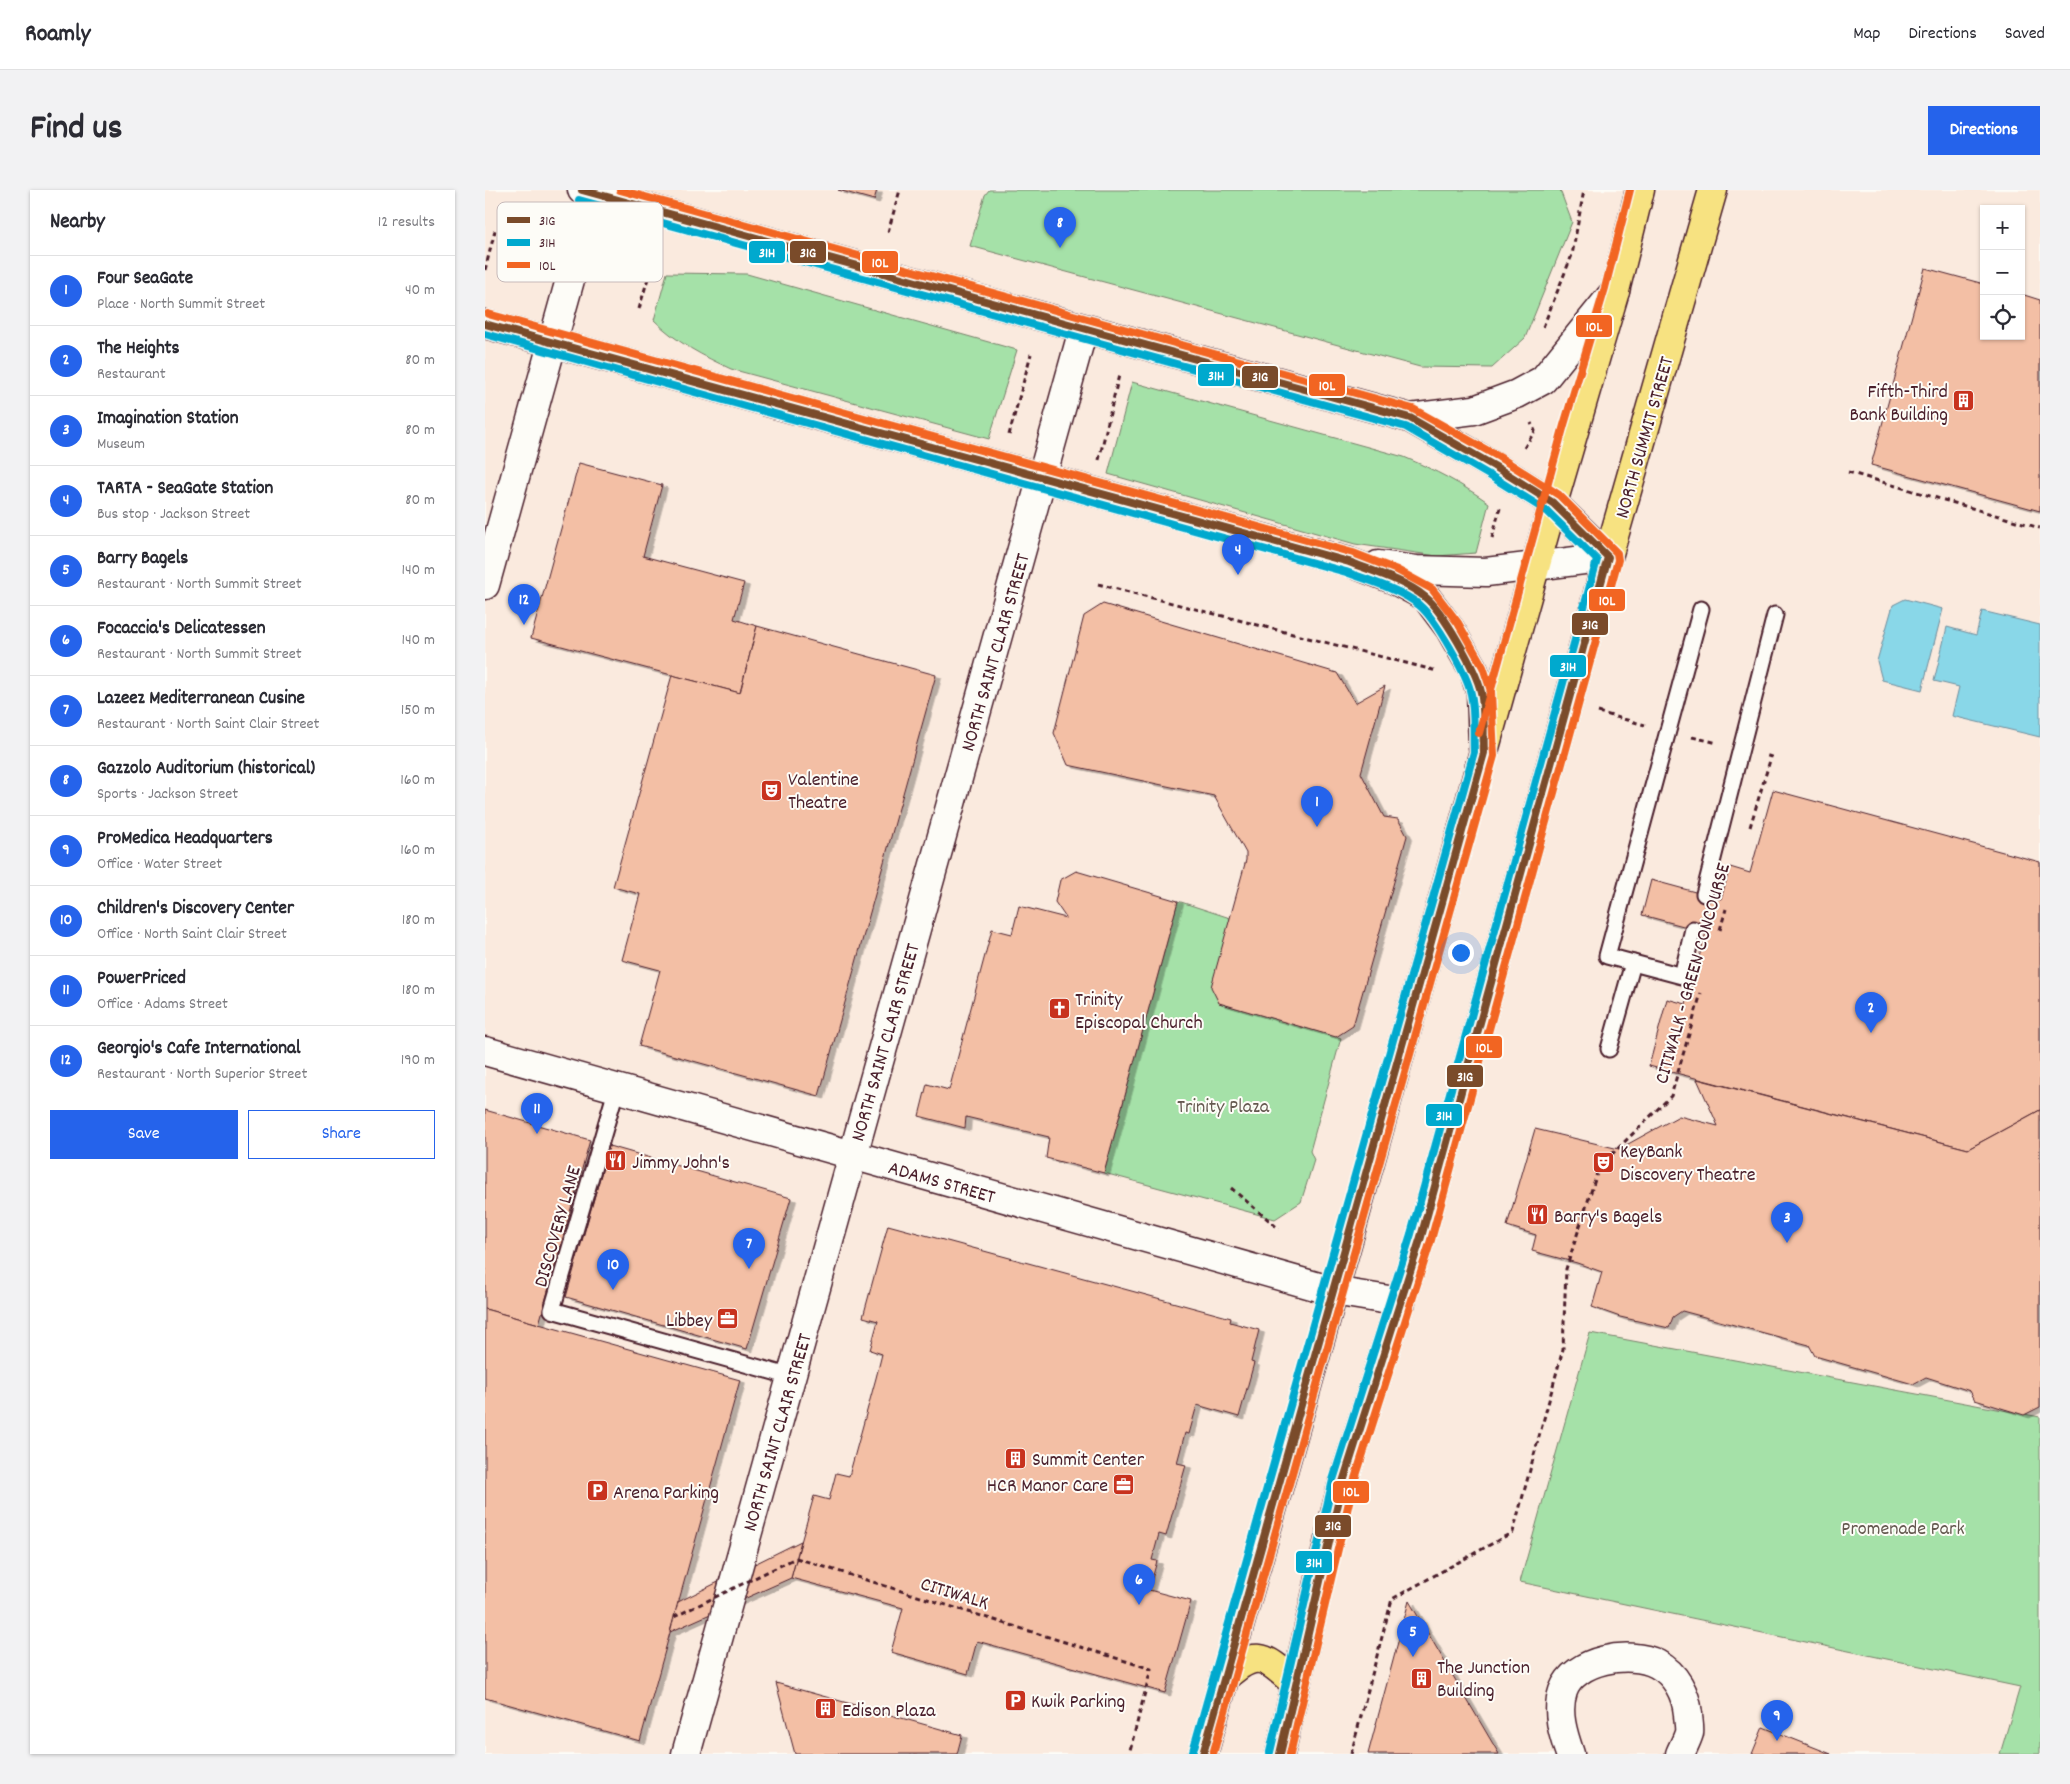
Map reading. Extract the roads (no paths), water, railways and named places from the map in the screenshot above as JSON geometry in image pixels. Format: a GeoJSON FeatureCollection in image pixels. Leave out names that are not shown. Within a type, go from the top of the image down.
{"type":"FeatureCollection","features":[{"type":"Feature","properties":{"kind":"main road"},"geometry":{"type":"LineString","coordinates":[[1203,1754],[1553,503],[1615,291],[1640,190]]}},
{"type":"Feature","properties":{"kind":"main road","name":"NORTH SUMMIT STREET"},"geometry":{"type":"LineString","coordinates":[[1280,1754],[1343,1482],[1421,1237],[1608,557],[1713,190]]}},
{"type":"Feature","properties":{"kind":"main road"},"geometry":{"type":"LineString","coordinates":[[1223,1678],[1237,1666],[1255,1658],[1264,1659],[1296,1684]]}},
{"type":"Feature","properties":{"kind":"street"},"geometry":{"type":"LineString","coordinates":[[590,191],[629,202]]}},
{"type":"Feature","properties":{"kind":"street"},"geometry":{"type":"LineString","coordinates":[[663,212],[1083,330],[1410,418],[1494,466],[1553,503],[1608,557]]}},
{"type":"Feature","properties":{"kind":"street"},"geometry":{"type":"LineString","coordinates":[[485,584],[567,282]]}},
{"type":"Feature","properties":{"kind":"street"},"geometry":{"type":"LineString","coordinates":[[1410,418],[1475,410],[1517,394],[1543,380],[1615,291]]}},
{"type":"Feature","properties":{"kind":"street"},"geometry":{"type":"LineString","coordinates":[[485,324],[1349,562],[1393,579],[1426,598],[1450,629],[1474,671],[1481,693],[1484,754]]}},
{"type":"Feature","properties":{"kind":"street","name":"NORTH SAINT CLAIR STREET"},"geometry":{"type":"LineString","coordinates":[[686,1754],[1083,330]]}},
{"type":"Feature","properties":{"kind":"street"},"geometry":{"type":"LineString","coordinates":[[1349,562],[1416,570],[1486,572],[1608,557]]}},
{"type":"Feature","properties":{"kind":"street","name":"ADAMS STREET"},"geometry":{"type":"LineString","coordinates":[[485,1051],[1333,1291],[1401,1302]]}},
{"type":"Feature","properties":{"kind":"street"},"geometry":{"type":"LineString","coordinates":[[1570,1754],[1559,1713],[1563,1690],[1574,1674],[1589,1666],[1597,1662],[1628,1657],[1657,1664],[1676,1680],[1687,1700],[1689,1732],[1679,1754]]}},
{"type":"Feature","properties":{"kind":"lane"},"geometry":{"type":"LineString","coordinates":[[1693,929],[1681,976],[1607,956],[1701,609]]}},
{"type":"Feature","properties":{"kind":"lane"},"geometry":{"type":"LineString","coordinates":[[1704,894],[1775,615]]}},
{"type":"Feature","properties":{"kind":"lane"},"geometry":{"type":"LineString","coordinates":[[1609,1049],[1633,962]]}},
{"type":"Feature","properties":{"kind":"lane","name":"DISCOVERY LANE"},"geometry":{"type":"LineString","coordinates":[[617,1087],[552,1310],[792,1377]]}},
{"type":"Feature","properties":{"kind":"water"},"geometry":{"type":"Polygon","coordinates":[[[1905,599],[1943,609],[1922,690],[1882,680],[1877,661],[1893,605],[1905,599]]]}},
{"type":"Feature","properties":{"kind":"water"},"geometry":{"type":"Polygon","coordinates":[[[1982,611],[2040,625],[2040,737],[1952,716],[1959,687],[1934,681],[1947,627],[1976,635],[1982,611]]]}},
{"type":"Feature","properties":{"kind":"place","name":"Gazzolo Auditorium (historical)"},"geometry":{"type":"Point","coordinates":[1060,248]}},
{"type":"Feature","properties":{"kind":"place","name":"Fifth-Third Bank Building"},"geometry":{"type":"Point","coordinates":[1964,401]}},
{"type":"Feature","properties":{"kind":"place","name":"TARTA - SeaGate Station"},"geometry":{"type":"Point","coordinates":[1238,575]}},
{"type":"Feature","properties":{"kind":"place","name":"Georgio's Cafe International"},"geometry":{"type":"Point","coordinates":[524,625]}},
{"type":"Feature","properties":{"kind":"place","name":"Valentine Theatre"},"geometry":{"type":"Point","coordinates":[772,790]}},
{"type":"Feature","properties":{"kind":"place","name":"Four SeaGate"},"geometry":{"type":"Point","coordinates":[1317,827]}},
{"type":"Feature","properties":{"kind":"place","name":"Trinity Episcopal Church"},"geometry":{"type":"Point","coordinates":[1059,1009]}},
{"type":"Feature","properties":{"kind":"place","name":"The Heights"},"geometry":{"type":"Point","coordinates":[1871,1033]}},
{"type":"Feature","properties":{"kind":"place","name":"PowerPriced"},"geometry":{"type":"Point","coordinates":[537,1134]}},
{"type":"Feature","properties":{"kind":"place","name":"Jimmy John's"},"geometry":{"type":"Point","coordinates":[616,1161]}},
{"type":"Feature","properties":{"kind":"place","name":"KeyBank Discovery Theatre"},"geometry":{"type":"Point","coordinates":[1604,1162]}},
{"type":"Feature","properties":{"kind":"place","name":"Barry's Bagels"},"geometry":{"type":"Point","coordinates":[1538,1215]}},
{"type":"Feature","properties":{"kind":"place","name":"Imagination Station"},"geometry":{"type":"Point","coordinates":[1787,1243]}},
{"type":"Feature","properties":{"kind":"place","name":"Lazeez Mediterranean Cusine"},"geometry":{"type":"Point","coordinates":[749,1269]}},
{"type":"Feature","properties":{"kind":"place","name":"Children's Discovery Center"},"geometry":{"type":"Point","coordinates":[613,1290]}},
{"type":"Feature","properties":{"kind":"place","name":"Libbey"},"geometry":{"type":"Point","coordinates":[728,1319]}},
{"type":"Feature","properties":{"kind":"place","name":"Summit Center"},"geometry":{"type":"Point","coordinates":[1016,1458]}},
{"type":"Feature","properties":{"kind":"place","name":"HCR Manor Care"},"geometry":{"type":"Point","coordinates":[1124,1484]}},
{"type":"Feature","properties":{"kind":"place","name":"Arena Parking"},"geometry":{"type":"Point","coordinates":[597,1491]}},
{"type":"Feature","properties":{"kind":"place","name":"Focaccia's Delicatessen"},"geometry":{"type":"Point","coordinates":[1139,1605]}},
{"type":"Feature","properties":{"kind":"place","name":"Barry Bagels"},"geometry":{"type":"Point","coordinates":[1413,1657]}},
{"type":"Feature","properties":{"kind":"place","name":"The Junction Building"},"geometry":{"type":"Point","coordinates":[1421,1678]}},
{"type":"Feature","properties":{"kind":"place","name":"Kwik Parking"},"geometry":{"type":"Point","coordinates":[1015,1700]}},
{"type":"Feature","properties":{"kind":"place","name":"Edison Plaza"},"geometry":{"type":"Point","coordinates":[826,1709]}},
{"type":"Feature","properties":{"kind":"place","name":"ProMedica Headquarters"},"geometry":{"type":"Point","coordinates":[1777,1741]}},
{"type":"Feature","properties":{"kind":"park label","name":"Trinity Plaza"},"geometry":{"type":"Point","coordinates":[1223,1105]}},
{"type":"Feature","properties":{"kind":"park label","name":"Promenade Park"},"geometry":{"type":"Point","coordinates":[1903,1527]}}]}
